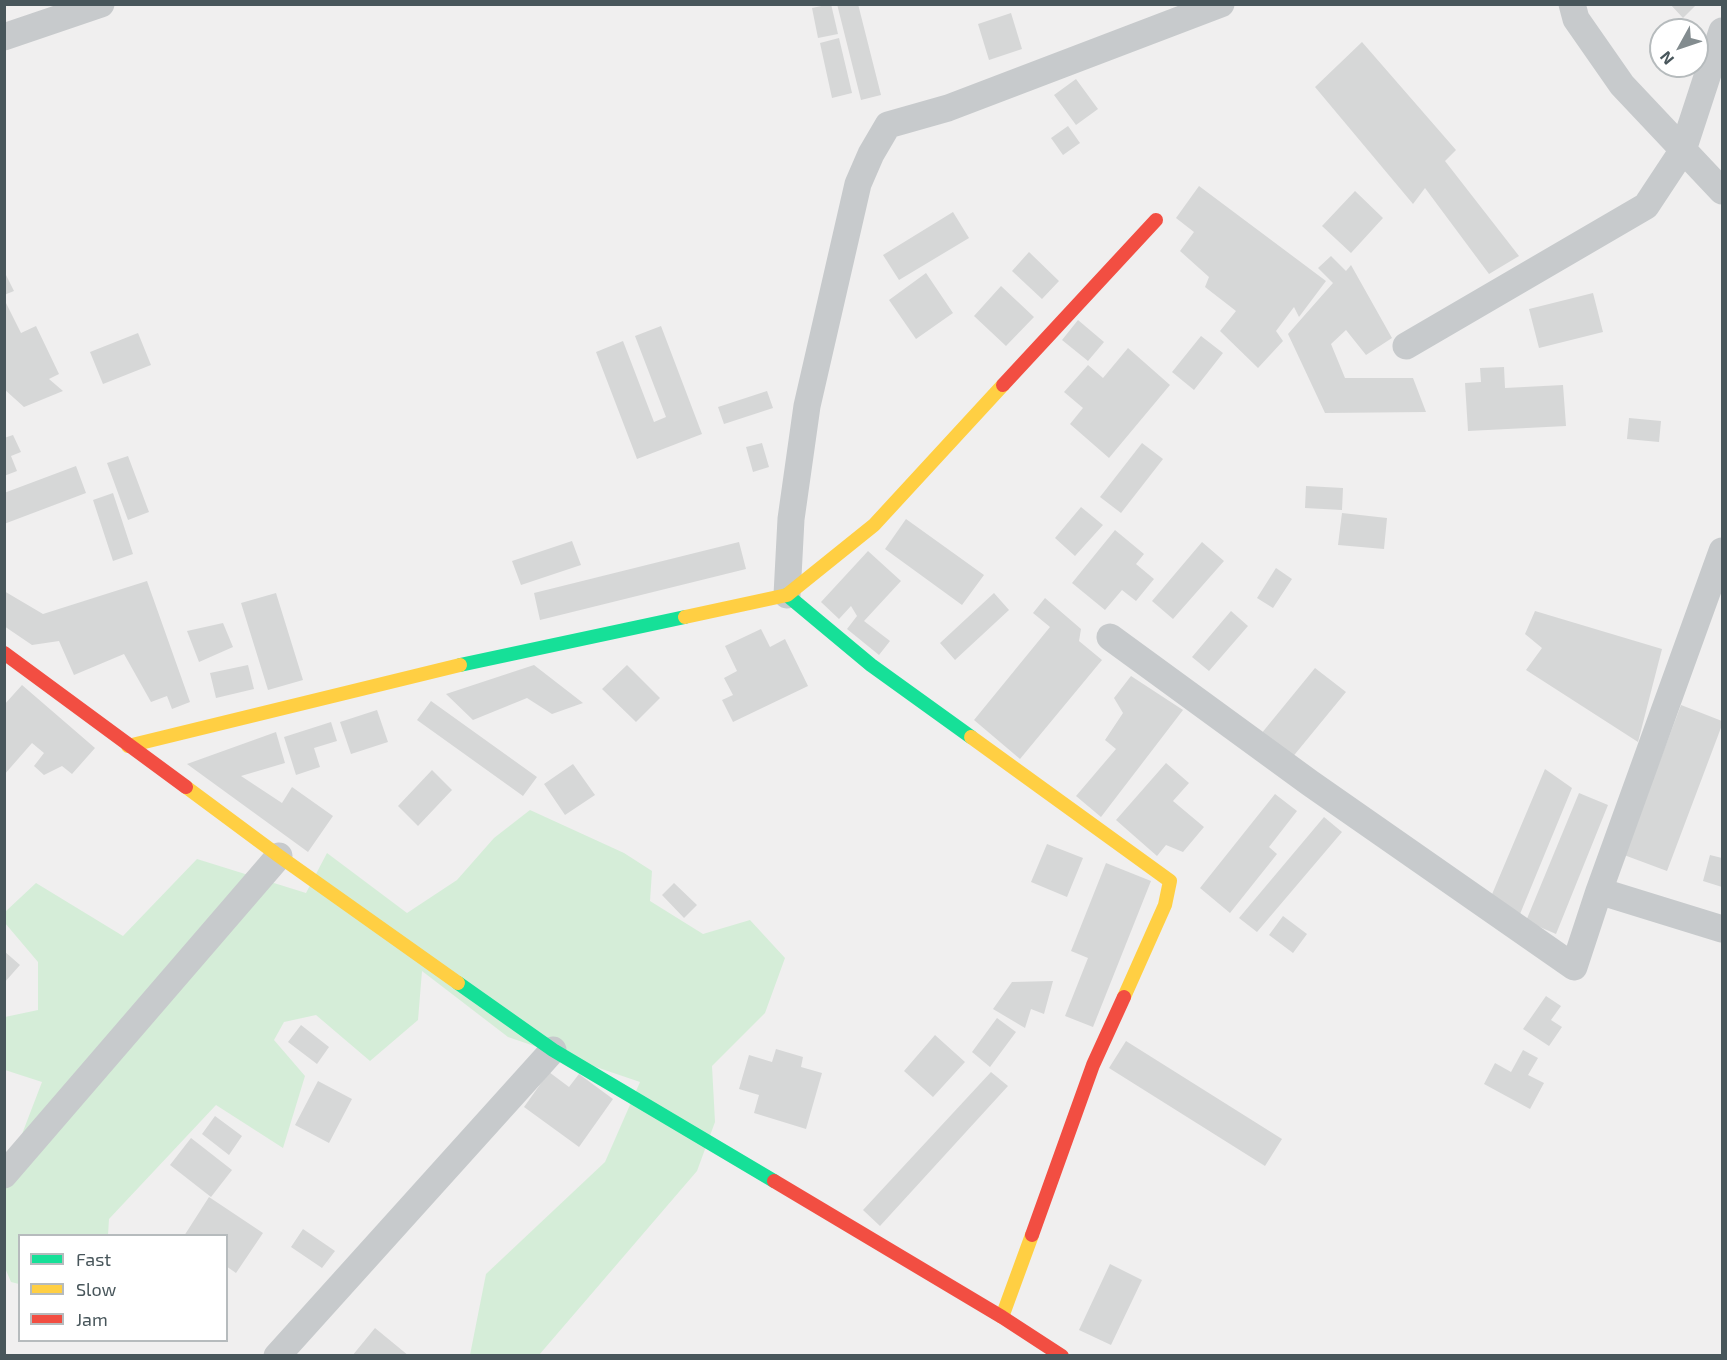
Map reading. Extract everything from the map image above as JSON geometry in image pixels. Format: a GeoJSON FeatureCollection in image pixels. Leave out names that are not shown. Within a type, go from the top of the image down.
{"type":"FeatureCollection","features":[{"type":"Feature","properties":{"kind":"street"},"geometry":{"type":"LineString","coordinates":[[4,37],[101,4]]}},
{"type":"Feature","properties":{"kind":"street"},"geometry":{"type":"LineString","coordinates":[[787,595],[791,519],[807,406],[858,184],[871,154],[888,125],[948,108],[1221,4]]}},
{"type":"Feature","properties":{"kind":"street"},"geometry":{"type":"LineString","coordinates":[[1572,4],[1576,19],[1622,86],[1722,191]]}},
{"type":"Feature","properties":{"kind":"street"},"geometry":{"type":"LineString","coordinates":[[1406,345],[1646,206],[1683,150],[1722,31]]}},
{"type":"Feature","properties":{"kind":"street"},"geometry":{"type":"LineString","coordinates":[[128,746],[436,670],[787,595],[874,525],[1156,220]]}},
{"type":"Feature","properties":{"kind":"street"},"geometry":{"type":"LineString","coordinates":[[1110,637],[1310,783],[1574,967],[1599,891],[1722,551]]}},
{"type":"Feature","properties":{"kind":"street"},"geometry":{"type":"LineString","coordinates":[[787,595],[871,665],[1170,882],[1165,905],[1093,1065],[1002,1317]]}},
{"type":"Feature","properties":{"kind":"street"},"geometry":{"type":"LineString","coordinates":[[9,664],[128,746],[553,1050],[1002,1317],[1062,1356]]}},
{"type":"Feature","properties":{"kind":"street"},"geometry":{"type":"LineString","coordinates":[[4,1175],[279,856]]}},
{"type":"Feature","properties":{"kind":"street"},"geometry":{"type":"LineString","coordinates":[[1599,891],[1722,929]]}},
{"type":"Feature","properties":{"kind":"street"},"geometry":{"type":"LineString","coordinates":[[277,1356],[553,1050]]}},
{"type":"Feature","properties":{"kind":"green space"},"geometry":{"type":"Polygon","coordinates":[[[530,810],[624,853],[652,871],[650,901],[703,934],[750,920],[785,958],[765,1013],[712,1066],[715,1122],[697,1171],[539,1355],[470,1355],[486,1274],[605,1162],[640,1082],[508,1037],[422,971],[418,1020],[370,1061],[316,1015],[284,1022],[274,1040],[305,1076],[283,1148],[216,1105],[109,1219],[108,1234],[18,1234],[18,1284],[11,1282],[5,1268],[4,1181],[42,1082],[5,1070],[5,1017],[38,1010],[38,962],[5,923],[5,912],[36,883],[123,936],[197,859],[306,893],[327,853],[407,913],[457,880],[494,838],[530,810]]]}},
{"type":"Feature","properties":{"kind":"building"},"geometry":{"type":"Polygon","coordinates":[[[831,4],[838,34],[818,38],[812,8],[831,4]]]}},
{"type":"Feature","properties":{"kind":"building"},"geometry":{"type":"Polygon","coordinates":[[[837,4],[858,4],[881,95],[861,100],[837,4]]]}},
{"type":"Feature","properties":{"kind":"building"},"geometry":{"type":"Polygon","coordinates":[[[1670,4],[1697,4],[1683,18],[1670,4]]]}},
{"type":"Feature","properties":{"kind":"building"},"geometry":{"type":"Polygon","coordinates":[[[1011,13],[1022,49],[989,60],[978,24],[1011,13]]]}},
{"type":"Feature","properties":{"kind":"building"},"geometry":{"type":"Polygon","coordinates":[[[839,38],[852,93],[832,98],[820,43],[839,38]]]}},
{"type":"Feature","properties":{"kind":"building"},"geometry":{"type":"Polygon","coordinates":[[[1362,42],[1456,150],[1445,161],[1519,256],[1489,274],[1425,188],[1413,204],[1315,87],[1362,42]]]}},
{"type":"Feature","properties":{"kind":"building"},"geometry":{"type":"Polygon","coordinates":[[[1076,79],[1098,109],[1076,125],[1054,95],[1076,79]]]}},
{"type":"Feature","properties":{"kind":"building"},"geometry":{"type":"Polygon","coordinates":[[[1068,126],[1080,143],[1063,155],[1051,138],[1068,126]]]}},
{"type":"Feature","properties":{"kind":"building"},"geometry":{"type":"Polygon","coordinates":[[[1199,186],[1326,281],[1299,317],[1294,307],[1276,331],[1283,341],[1258,368],[1220,331],[1236,311],[1205,287],[1209,277],[1180,251],[1194,232],[1176,218],[1199,186]]]}},
{"type":"Feature","properties":{"kind":"building"},"geometry":{"type":"Polygon","coordinates":[[[1355,191],[1383,218],[1351,253],[1322,226],[1355,191]]]}},
{"type":"Feature","properties":{"kind":"building"},"geometry":{"type":"Polygon","coordinates":[[[953,212],[969,238],[899,280],[883,255],[953,212]]]}},
{"type":"Feature","properties":{"kind":"building"},"geometry":{"type":"Polygon","coordinates":[[[1029,252],[1059,281],[1042,299],[1012,271],[1029,252]]]}},
{"type":"Feature","properties":{"kind":"building"},"geometry":{"type":"Polygon","coordinates":[[[1331,256],[1346,271],[1351,265],[1392,338],[1366,355],[1346,330],[1331,344],[1345,378],[1413,378],[1426,412],[1325,413],[1288,334],[1333,283],[1318,268],[1331,256]]]}},
{"type":"Feature","properties":{"kind":"building"},"geometry":{"type":"Polygon","coordinates":[[[4,271],[14,291],[4,295],[4,271]]]}},
{"type":"Feature","properties":{"kind":"building"},"geometry":{"type":"Polygon","coordinates":[[[926,273],[953,313],[916,339],[889,300],[926,273]]]}},
{"type":"Feature","properties":{"kind":"building"},"geometry":{"type":"Polygon","coordinates":[[[1001,286],[1034,317],[1006,346],[974,316],[1001,286]]]}},
{"type":"Feature","properties":{"kind":"building"},"geometry":{"type":"Polygon","coordinates":[[[1593,293],[1603,332],[1539,348],[1529,309],[1593,293]]]}},
{"type":"Feature","properties":{"kind":"building"},"geometry":{"type":"Polygon","coordinates":[[[4,299],[21,333],[36,326],[59,374],[49,379],[63,391],[24,407],[4,389],[4,299]]]}},
{"type":"Feature","properties":{"kind":"building"},"geometry":{"type":"Polygon","coordinates":[[[1078,320],[1104,342],[1088,361],[1062,340],[1078,320]]]}},
{"type":"Feature","properties":{"kind":"building"},"geometry":{"type":"Polygon","coordinates":[[[661,326],[702,434],[637,459],[596,352],[623,341],[654,422],[666,417],[635,336],[661,326]]]}},
{"type":"Feature","properties":{"kind":"building"},"geometry":{"type":"Polygon","coordinates":[[[138,333],[151,365],[103,384],[90,352],[138,333]]]}},
{"type":"Feature","properties":{"kind":"building"},"geometry":{"type":"Polygon","coordinates":[[[1201,336],[1223,353],[1194,390],[1172,372],[1201,336]]]}},
{"type":"Feature","properties":{"kind":"building"},"geometry":{"type":"Polygon","coordinates":[[[1128,348],[1170,385],[1109,458],[1070,424],[1083,408],[1064,392],[1088,365],[1103,378],[1128,348]]]}},
{"type":"Feature","properties":{"kind":"building"},"geometry":{"type":"Polygon","coordinates":[[[1504,367],[1505,388],[1563,385],[1566,426],[1468,431],[1465,383],[1481,382],[1480,368],[1504,367]]]}},
{"type":"Feature","properties":{"kind":"building"},"geometry":{"type":"Polygon","coordinates":[[[767,391],[773,408],[724,424],[718,407],[767,391]]]}},
{"type":"Feature","properties":{"kind":"building"},"geometry":{"type":"Polygon","coordinates":[[[1629,418],[1661,421],[1659,442],[1627,439],[1629,418]]]}},
{"type":"Feature","properties":{"kind":"building"},"geometry":{"type":"Polygon","coordinates":[[[13,435],[21,452],[11,456],[17,471],[4,476],[4,438],[13,435]]]}},
{"type":"Feature","properties":{"kind":"building"},"geometry":{"type":"Polygon","coordinates":[[[762,443],[769,467],[753,472],[746,447],[762,443]]]}},
{"type":"Feature","properties":{"kind":"building"},"geometry":{"type":"Polygon","coordinates":[[[1142,443],[1163,459],[1121,513],[1100,497],[1142,443]]]}},
{"type":"Feature","properties":{"kind":"building"},"geometry":{"type":"Polygon","coordinates":[[[128,456],[149,512],[128,520],[107,463],[128,456]]]}},
{"type":"Feature","properties":{"kind":"building"},"geometry":{"type":"Polygon","coordinates":[[[76,466],[86,493],[4,524],[4,493],[76,466]]]}},
{"type":"Feature","properties":{"kind":"building"},"geometry":{"type":"Polygon","coordinates":[[[1306,486],[1343,488],[1342,510],[1305,508],[1306,486]]]}},
{"type":"Feature","properties":{"kind":"building"},"geometry":{"type":"Polygon","coordinates":[[[113,493],[133,554],[113,561],[93,500],[113,493]]]}},
{"type":"Feature","properties":{"kind":"building"},"geometry":{"type":"Polygon","coordinates":[[[1081,507],[1103,525],[1075,556],[1055,538],[1081,507]]]}},
{"type":"Feature","properties":{"kind":"building"},"geometry":{"type":"Polygon","coordinates":[[[1342,513],[1387,518],[1384,549],[1338,545],[1342,513]]]}},
{"type":"Feature","properties":{"kind":"building"},"geometry":{"type":"Polygon","coordinates":[[[906,519],[984,575],[962,605],[885,549],[906,519]]]}},
{"type":"Feature","properties":{"kind":"building"},"geometry":{"type":"Polygon","coordinates":[[[1115,530],[1144,554],[1136,564],[1154,579],[1136,601],[1122,590],[1105,610],[1072,583],[1115,530]]]}},
{"type":"Feature","properties":{"kind":"building"},"geometry":{"type":"Polygon","coordinates":[[[572,541],[581,565],[521,585],[512,561],[572,541]]]}},
{"type":"Feature","properties":{"kind":"building"},"geometry":{"type":"Polygon","coordinates":[[[739,542],[746,569],[540,620],[534,593],[739,542]]]}},
{"type":"Feature","properties":{"kind":"building"},"geometry":{"type":"Polygon","coordinates":[[[1202,542],[1224,561],[1173,619],[1152,601],[1202,542]]]}},
{"type":"Feature","properties":{"kind":"building"},"geometry":{"type":"Polygon","coordinates":[[[868,551],[901,581],[864,621],[890,641],[879,655],[847,629],[857,616],[851,606],[839,619],[821,602],[868,551]]]}},
{"type":"Feature","properties":{"kind":"building"},"geometry":{"type":"Polygon","coordinates":[[[1276,568],[1292,579],[1273,608],[1257,598],[1276,568]]]}},
{"type":"Feature","properties":{"kind":"building"},"geometry":{"type":"Polygon","coordinates":[[[147,581],[190,702],[172,709],[167,696],[151,702],[124,654],[74,675],[59,641],[32,645],[4,626],[4,591],[43,614],[147,581]]]}},
{"type":"Feature","properties":{"kind":"building"},"geometry":{"type":"Polygon","coordinates":[[[276,593],[303,680],[268,690],[241,603],[276,593]]]}},
{"type":"Feature","properties":{"kind":"building"},"geometry":{"type":"Polygon","coordinates":[[[994,593],[1009,610],[955,660],[940,643],[994,593]]]}},
{"type":"Feature","properties":{"kind":"building"},"geometry":{"type":"Polygon","coordinates":[[[1045,598],[1081,629],[1079,641],[1102,660],[1020,759],[974,720],[1050,627],[1033,613],[1045,598]]]}},
{"type":"Feature","properties":{"kind":"building"},"geometry":{"type":"Polygon","coordinates":[[[1231,611],[1248,626],[1209,671],[1192,657],[1231,611]]]}},
{"type":"Feature","properties":{"kind":"building"},"geometry":{"type":"Polygon","coordinates":[[[1535,611],[1662,649],[1638,742],[1526,670],[1542,648],[1525,634],[1535,611]]]}},
{"type":"Feature","properties":{"kind":"building"},"geometry":{"type":"Polygon","coordinates":[[[223,623],[233,647],[199,662],[187,631],[223,623]]]}},
{"type":"Feature","properties":{"kind":"building"},"geometry":{"type":"Polygon","coordinates":[[[761,629],[770,647],[785,639],[808,686],[733,722],[722,700],[733,695],[724,678],[737,671],[725,646],[761,629]]]}},
{"type":"Feature","properties":{"kind":"building"},"geometry":{"type":"Polygon","coordinates":[[[248,665],[254,689],[216,698],[210,673],[248,665]]]}},
{"type":"Feature","properties":{"kind":"building"},"geometry":{"type":"Polygon","coordinates":[[[534,665],[583,703],[552,714],[527,698],[473,720],[446,694],[534,665]]]}},
{"type":"Feature","properties":{"kind":"building"},"geometry":{"type":"Polygon","coordinates":[[[627,665],[660,698],[636,722],[602,689],[627,665]]]}},
{"type":"Feature","properties":{"kind":"building"},"geometry":{"type":"Polygon","coordinates":[[[1315,668],[1346,692],[1291,759],[1261,734],[1315,668]]]}},
{"type":"Feature","properties":{"kind":"building"},"geometry":{"type":"Polygon","coordinates":[[[1131,676],[1183,710],[1101,817],[1076,796],[1116,749],[1105,740],[1123,713],[1114,698],[1131,676]]]}},
{"type":"Feature","properties":{"kind":"building"},"geometry":{"type":"Polygon","coordinates":[[[22,685],[95,748],[72,774],[62,766],[44,775],[34,766],[44,753],[32,743],[4,775],[4,705],[22,685]]]}},
{"type":"Feature","properties":{"kind":"building"},"geometry":{"type":"Polygon","coordinates":[[[431,701],[537,777],[523,796],[417,720],[431,701]]]}},
{"type":"Feature","properties":{"kind":"building"},"geometry":{"type":"Polygon","coordinates":[[[1681,705],[1722,721],[1722,725],[1667,871],[1624,855],[1681,705]]]}},
{"type":"Feature","properties":{"kind":"building"},"geometry":{"type":"Polygon","coordinates":[[[377,710],[388,742],[351,754],[340,722],[377,710]]]}},
{"type":"Feature","properties":{"kind":"building"},"geometry":{"type":"Polygon","coordinates":[[[331,722],[337,741],[314,748],[320,767],[296,775],[284,737],[331,722]]]}},
{"type":"Feature","properties":{"kind":"building"},"geometry":{"type":"Polygon","coordinates":[[[276,732],[285,763],[241,776],[282,803],[292,787],[333,816],[308,852],[187,764],[276,732]]]}},
{"type":"Feature","properties":{"kind":"building"},"geometry":{"type":"Polygon","coordinates":[[[1166,763],[1189,783],[1173,801],[1204,827],[1183,852],[1166,845],[1157,856],[1116,820],[1166,763]]]}},
{"type":"Feature","properties":{"kind":"building"},"geometry":{"type":"Polygon","coordinates":[[[573,764],[595,795],[565,815],[544,784],[573,764]]]}},
{"type":"Feature","properties":{"kind":"building"},"geometry":{"type":"Polygon","coordinates":[[[1545,769],[1572,788],[1520,914],[1490,899],[1545,769]]]}},
{"type":"Feature","properties":{"kind":"building"},"geometry":{"type":"Polygon","coordinates":[[[432,770],[452,790],[418,826],[398,806],[432,770]]]}},
{"type":"Feature","properties":{"kind":"building"},"geometry":{"type":"Polygon","coordinates":[[[1579,793],[1608,805],[1556,934],[1526,921],[1579,793]]]}},
{"type":"Feature","properties":{"kind":"building"},"geometry":{"type":"Polygon","coordinates":[[[1275,794],[1297,811],[1269,847],[1277,854],[1230,913],[1200,888],[1275,794]]]}},
{"type":"Feature","properties":{"kind":"building"},"geometry":{"type":"Polygon","coordinates":[[[1324,817],[1342,832],[1257,932],[1239,918],[1324,817]]]}},
{"type":"Feature","properties":{"kind":"building"},"geometry":{"type":"Polygon","coordinates":[[[1047,844],[1083,858],[1067,897],[1031,882],[1047,844]]]}},
{"type":"Feature","properties":{"kind":"building"},"geometry":{"type":"Polygon","coordinates":[[[1710,855],[1722,858],[1722,887],[1703,881],[1710,855]]]}},
{"type":"Feature","properties":{"kind":"building"},"geometry":{"type":"Polygon","coordinates":[[[1106,863],[1151,881],[1093,1027],[1065,1016],[1088,958],[1071,951],[1106,863]]]}},
{"type":"Feature","properties":{"kind":"building"},"geometry":{"type":"Polygon","coordinates":[[[674,883],[697,905],[684,918],[662,895],[674,883]]]}},
{"type":"Feature","properties":{"kind":"building"},"geometry":{"type":"Polygon","coordinates":[[[1283,916],[1307,934],[1293,953],[1269,935],[1283,916]]]}},
{"type":"Feature","properties":{"kind":"building"},"geometry":{"type":"Polygon","coordinates":[[[4,951],[20,965],[4,983],[4,951]]]}},
{"type":"Feature","properties":{"kind":"building"},"geometry":{"type":"Polygon","coordinates":[[[1053,981],[1044,1014],[1031,1009],[1025,1028],[993,1009],[1012,982],[1053,981]]]}},
{"type":"Feature","properties":{"kind":"building"},"geometry":{"type":"Polygon","coordinates":[[[1546,996],[1561,1006],[1551,1020],[1562,1027],[1549,1046],[1523,1029],[1546,996]]]}},
{"type":"Feature","properties":{"kind":"building"},"geometry":{"type":"Polygon","coordinates":[[[997,1018],[1016,1032],[990,1067],[972,1052],[997,1018]]]}},
{"type":"Feature","properties":{"kind":"building"},"geometry":{"type":"Polygon","coordinates":[[[301,1025],[329,1047],[317,1064],[288,1042],[301,1025]]]}},
{"type":"Feature","properties":{"kind":"building"},"geometry":{"type":"Polygon","coordinates":[[[935,1035],[965,1062],[933,1097],[904,1071],[935,1035]]]}},
{"type":"Feature","properties":{"kind":"building"},"geometry":{"type":"Polygon","coordinates":[[[1126,1041],[1282,1139],[1265,1166],[1109,1068],[1126,1041]]]}},
{"type":"Feature","properties":{"kind":"building"},"geometry":{"type":"Polygon","coordinates":[[[776,1049],[803,1057],[801,1067],[822,1073],[806,1129],[754,1113],[759,1095],[739,1089],[749,1055],[772,1062],[776,1049]]]}},
{"type":"Feature","properties":{"kind":"building"},"geometry":{"type":"Polygon","coordinates":[[[1523,1050],[1538,1058],[1528,1075],[1544,1083],[1530,1109],[1484,1084],[1495,1063],[1511,1072],[1523,1050]]]}},
{"type":"Feature","properties":{"kind":"building"},"geometry":{"type":"Polygon","coordinates":[[[549,1072],[569,1087],[579,1074],[613,1099],[579,1147],[524,1107],[549,1072]]]}},
{"type":"Feature","properties":{"kind":"building"},"geometry":{"type":"Polygon","coordinates":[[[991,1072],[1008,1086],[880,1226],[863,1210],[991,1072]]]}},
{"type":"Feature","properties":{"kind":"building"},"geometry":{"type":"Polygon","coordinates":[[[318,1081],[352,1099],[329,1143],[295,1125],[318,1081]]]}},
{"type":"Feature","properties":{"kind":"building"},"geometry":{"type":"Polygon","coordinates":[[[215,1116],[242,1136],[229,1155],[202,1134],[215,1116]]]}},
{"type":"Feature","properties":{"kind":"building"},"geometry":{"type":"Polygon","coordinates":[[[191,1138],[232,1170],[211,1197],[170,1165],[191,1138]]]}},
{"type":"Feature","properties":{"kind":"building"},"geometry":{"type":"Polygon","coordinates":[[[209,1197],[263,1233],[236,1273],[228,1267],[228,1234],[185,1234],[209,1197]]]}},
{"type":"Feature","properties":{"kind":"building"},"geometry":{"type":"Polygon","coordinates":[[[303,1229],[335,1251],[322,1268],[291,1247],[303,1229]]]}},
{"type":"Feature","properties":{"kind":"building"},"geometry":{"type":"Polygon","coordinates":[[[1110,1264],[1142,1280],[1111,1345],[1079,1330],[1110,1264]]]}},
{"type":"Feature","properties":{"kind":"building"},"geometry":{"type":"Polygon","coordinates":[[[375,1328],[409,1356],[352,1356],[375,1328]]]}},
{"type":"Feature","properties":{"kind":"traffic: fast"},"geometry":{"type":"LineString","coordinates":[[787,595],[871,665],[971,737]]}},
{"type":"Feature","properties":{"kind":"traffic: fast"},"geometry":{"type":"LineString","coordinates":[[460,665],[685,617]]}},
{"type":"Feature","properties":{"kind":"traffic: fast"},"geometry":{"type":"LineString","coordinates":[[458,983],[553,1050],[774,1181]]}},
{"type":"Feature","properties":{"kind":"traffic: slow"},"geometry":{"type":"LineString","coordinates":[[685,617],[787,595],[874,525],[1003,385]]}},
{"type":"Feature","properties":{"kind":"traffic: slow"},"geometry":{"type":"LineString","coordinates":[[128,746],[460,665]]}},
{"type":"Feature","properties":{"kind":"traffic: slow"},"geometry":{"type":"LineString","coordinates":[[971,737],[1170,881],[1165,905],[1124,997]]}},
{"type":"Feature","properties":{"kind":"traffic: slow"},"geometry":{"type":"LineString","coordinates":[[186,787],[458,983]]}},
{"type":"Feature","properties":{"kind":"traffic: slow"},"geometry":{"type":"LineString","coordinates":[[1002,1317],[1032,1235]]}},
{"type":"Feature","properties":{"kind":"traffic: jam"},"geometry":{"type":"LineString","coordinates":[[1003,385],[1156,220]]}},
{"type":"Feature","properties":{"kind":"traffic: jam"},"geometry":{"type":"LineString","coordinates":[[4,653],[186,787]]}},
{"type":"Feature","properties":{"kind":"traffic: jam"},"geometry":{"type":"LineString","coordinates":[[1032,1235],[1093,1065],[1124,997]]}},
{"type":"Feature","properties":{"kind":"traffic: jam"},"geometry":{"type":"LineString","coordinates":[[774,1181],[1002,1317],[1062,1356]]}}]}
